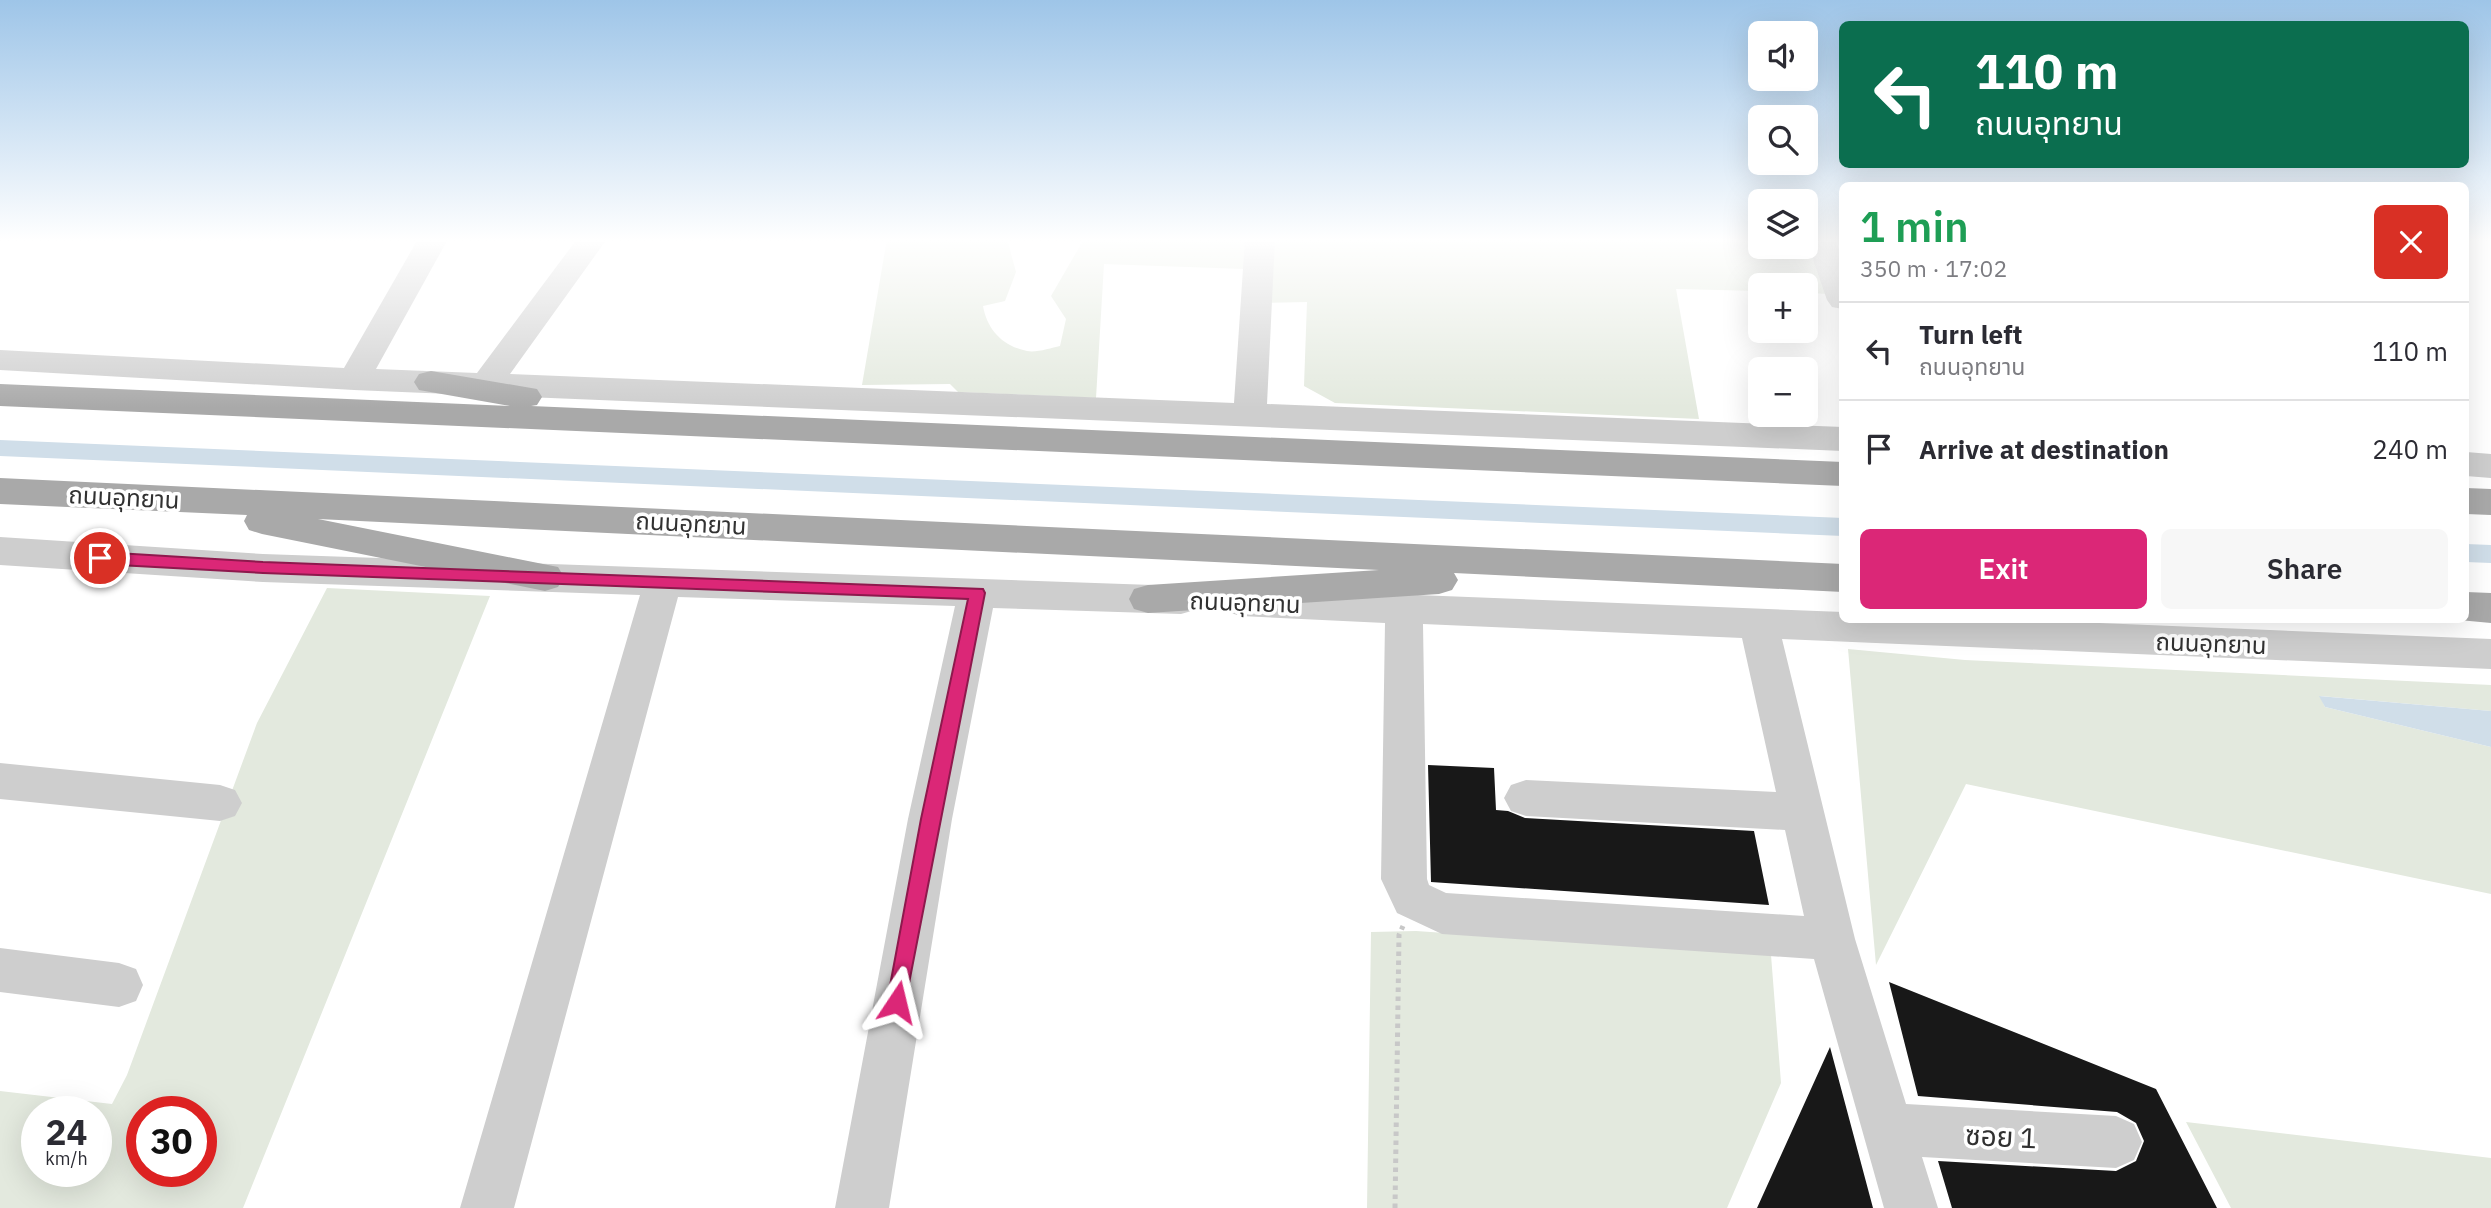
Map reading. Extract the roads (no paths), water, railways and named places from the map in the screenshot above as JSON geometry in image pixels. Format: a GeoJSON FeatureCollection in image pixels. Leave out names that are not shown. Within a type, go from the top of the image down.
{"type":"FeatureCollection","features":[{"type":"Feature","properties":{"kind":"main road"},"geometry":{"type":"LineString","coordinates":[[431,382],[581,406],[756,428]]}},
{"type":"Feature","properties":{"kind":"main road"},"geometry":{"type":"LineString","coordinates":[[0,395],[1839,474]]}},
{"type":"Feature","properties":{"kind":"main road","name":"ถนนอุทยาน"},"geometry":{"type":"LineString","coordinates":[[0,491],[1839,578]]}},
{"type":"Feature","properties":{"kind":"main road"},"geometry":{"type":"LineString","coordinates":[[166,499],[315,533],[545,577]]}},
{"type":"Feature","properties":{"kind":"main road"},"geometry":{"type":"LineString","coordinates":[[1148,600],[1482,577],[1693,571]]}},
{"type":"Feature","properties":{"kind":"main road"},"geometry":{"type":"LineString","coordinates":[[2469,607],[2491,608]]}},
{"type":"Feature","properties":{"kind":"street"},"geometry":{"type":"LineString","coordinates":[[354,379],[401,295]]}},
{"type":"Feature","properties":{"kind":"street"},"geometry":{"type":"LineString","coordinates":[[487,383],[551,295]]}},
{"type":"Feature","properties":{"kind":"street"},"geometry":{"type":"LineString","coordinates":[[1250,415],[1257,295]]}},
{"type":"Feature","properties":{"kind":"street"},"geometry":{"type":"LineString","coordinates":[[0,360],[354,379],[1839,439]]}},
{"type":"Feature","properties":{"kind":"street"},"geometry":{"type":"LineString","coordinates":[[2469,464],[2491,466]]}},
{"type":"Feature","properties":{"kind":"street","name":"ถนนอุทยาน"},"geometry":{"type":"LineString","coordinates":[[0,551],[263,568],[1404,607],[1759,625],[2491,654]]}},
{"type":"Feature","properties":{"kind":"street"},"geometry":{"type":"LineString","coordinates":[[487,1208],[663,581]]}},
{"type":"Feature","properties":{"kind":"street"},"geometry":{"type":"LineString","coordinates":[[862,1208],[930,819],[977,593]]}},
{"type":"Feature","properties":{"kind":"street"},"geometry":{"type":"LineString","coordinates":[[1404,607],[1404,879],[1413,899],[1442,914],[1832,939]]}},
{"type":"Feature","properties":{"kind":"street"},"geometry":{"type":"LineString","coordinates":[[1759,625],[1832,939],[1911,1208]]}},
{"type":"Feature","properties":{"kind":"street"},"geometry":{"type":"LineString","coordinates":[[0,781],[220,803]]}},
{"type":"Feature","properties":{"kind":"street"},"geometry":{"type":"LineString","coordinates":[[1526,798],[1802,813]]}},
{"type":"Feature","properties":{"kind":"street"},"geometry":{"type":"LineString","coordinates":[[0,970],[119,985]]}},
{"type":"Feature","properties":{"kind":"street","name":"ซอย 1"},"geometry":{"type":"LineString","coordinates":[[1887,1129],[2116,1142]]}},
{"type":"Feature","properties":{"kind":"waterway"},"geometry":{"type":"LineString","coordinates":[[0,448],[1839,527]]}},
{"type":"Feature","properties":{"kind":"waterway"},"geometry":{"type":"LineString","coordinates":[[2469,553],[2491,554]]}}]}
